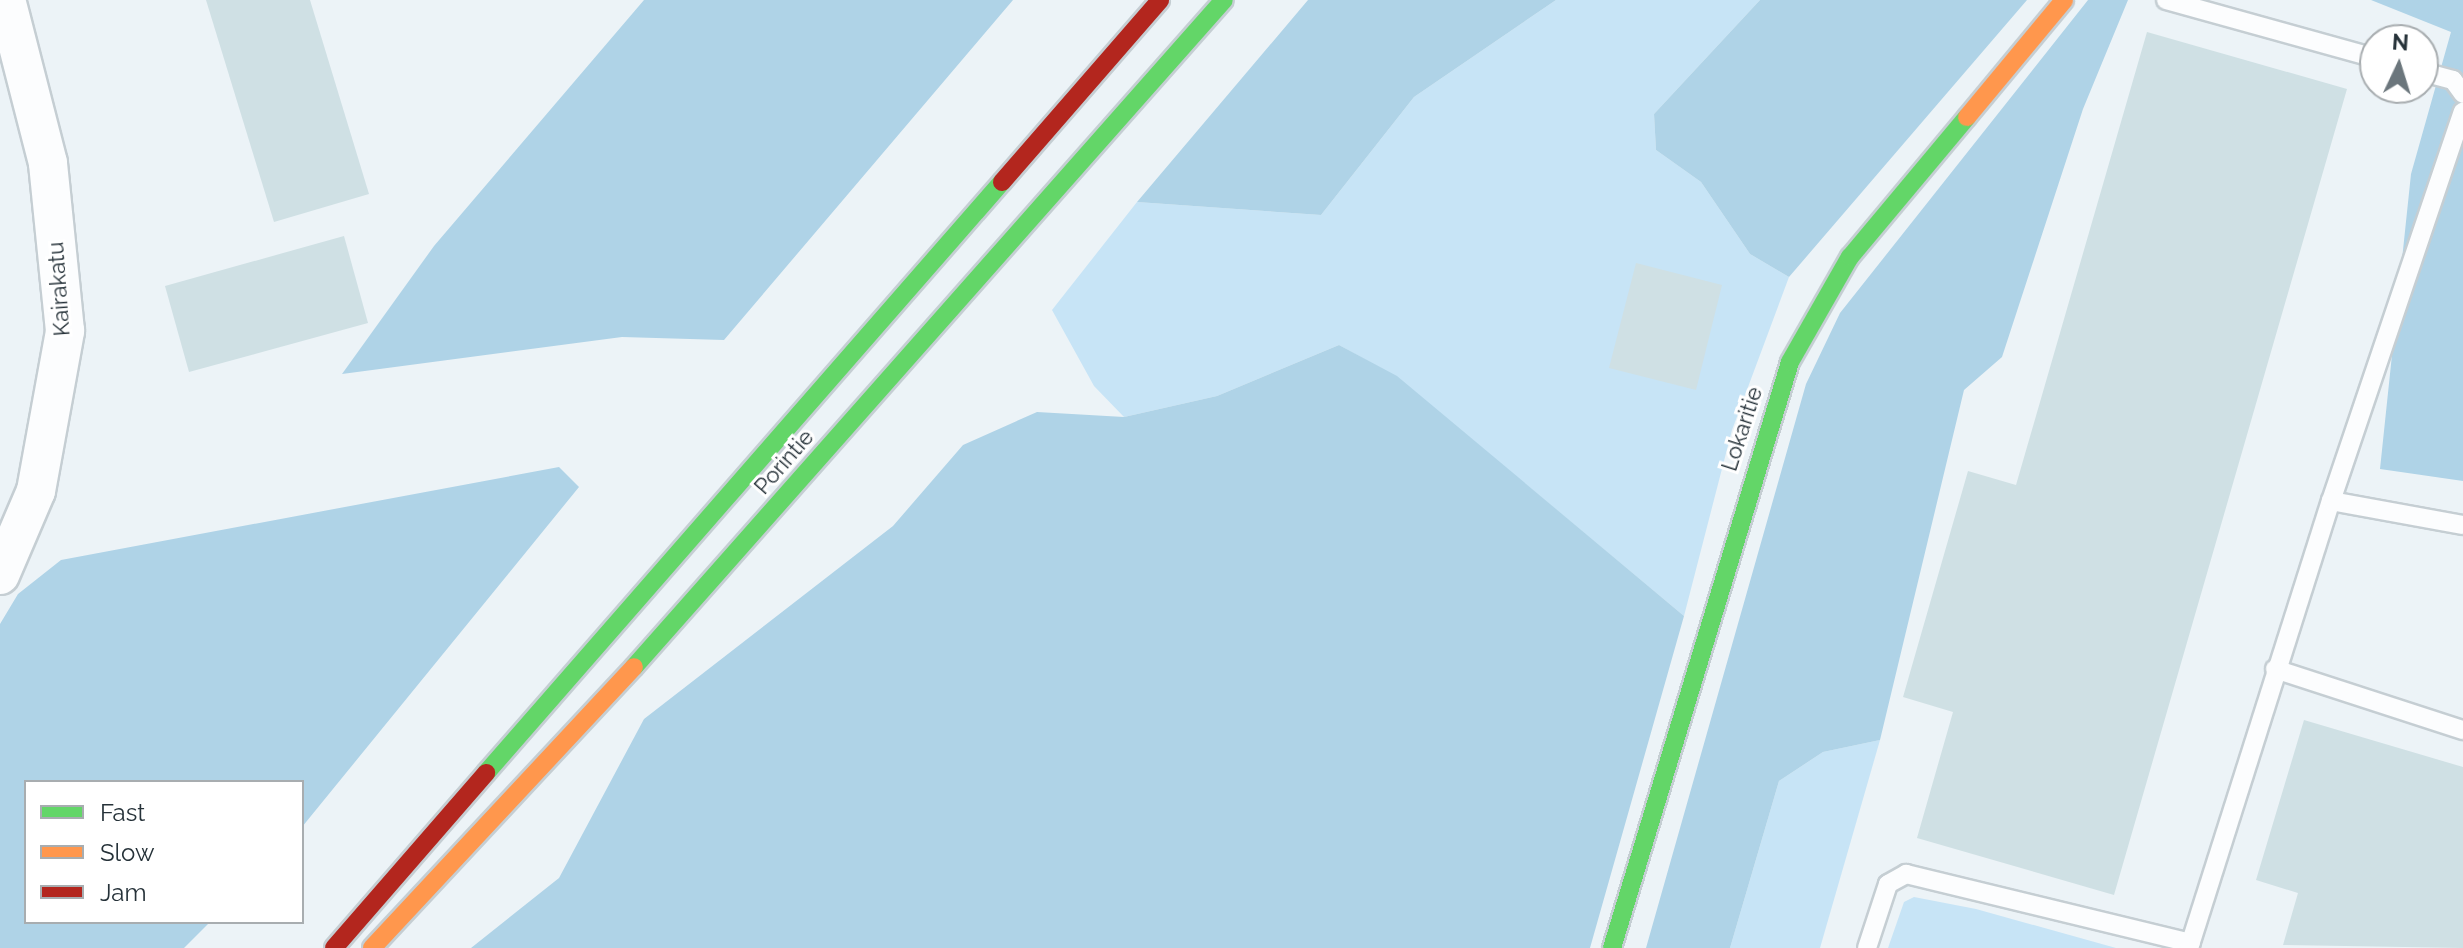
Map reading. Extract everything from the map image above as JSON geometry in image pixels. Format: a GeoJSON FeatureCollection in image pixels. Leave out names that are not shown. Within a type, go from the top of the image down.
{"type":"FeatureCollection","features":[{"type":"Feature","properties":{"kind":"main road","name":"Porintie"},"geometry":{"type":"LineString","coordinates":[[334,948],[1160,0]]}},
{"type":"Feature","properties":{"kind":"main road","name":"Porintie"},"geometry":{"type":"LineString","coordinates":[[372,948],[498,821],[1224,0]]}},
{"type":"Feature","properties":{"kind":"main road","name":"Lokaritie"},"geometry":{"type":"LineString","coordinates":[[1612,948],[1790,362],[1850,257],[2064,0]]}},
{"type":"Feature","properties":{"kind":"street","name":"Kairakatu"},"geometry":{"type":"LineString","coordinates":[[0,575],[36,491],[65,331],[48,163],[6,0]]}},
{"type":"Feature","properties":{"kind":"lane"},"geometry":{"type":"LineString","coordinates":[[2166,0],[2359,54]]}},
{"type":"Feature","properties":{"kind":"lane"},"geometry":{"type":"LineString","coordinates":[[2439,76],[2453,80],[2463,94]]}},
{"type":"Feature","properties":{"kind":"lane"},"geometry":{"type":"LineString","coordinates":[[1867,948],[1888,884],[1906,874],[2190,946],[2275,669],[2463,112]]}},
{"type":"Feature","properties":{"kind":"lane"},"geometry":{"type":"LineString","coordinates":[[2331,501],[2463,525]]}},
{"type":"Feature","properties":{"kind":"lane"},"geometry":{"type":"LineString","coordinates":[[2275,669],[2463,730]]}},
{"type":"Feature","properties":{"kind":"shaded area"},"geometry":{"type":"Polygon","coordinates":[[[644,0],[1013,0],[724,340],[622,337],[342,374],[434,246],[644,0]]]}},
{"type":"Feature","properties":{"kind":"shaded area"},"geometry":{"type":"Polygon","coordinates":[[[1308,0],[1556,0],[1414,97],[1321,215],[1137,202],[1308,0]]]}},
{"type":"Feature","properties":{"kind":"shaded area"},"geometry":{"type":"Polygon","coordinates":[[[1556,0],[1760,0],[1654,114],[1656,150],[1701,182],[1750,254],[1789,277],[1732,430],[1684,616],[1397,377],[1339,345],[1217,396],[1124,417],[1094,386],[1052,310],[1137,202],[1321,215],[1414,97],[1556,0]]]}},
{"type":"Feature","properties":{"kind":"shaded area"},"geometry":{"type":"Polygon","coordinates":[[[1760,0],[2027,0],[1789,277],[1750,254],[1701,182],[1656,150],[1654,114],[1760,0]]]}},
{"type":"Feature","properties":{"kind":"shaded area"},"geometry":{"type":"Polygon","coordinates":[[[2088,0],[2128,0],[2083,109],[2002,357],[1964,390],[1880,740],[1823,752],[1779,781],[1730,948],[1646,948],[1806,384],[1840,313],[2088,0]]]}},
{"type":"Feature","properties":{"kind":"shaded area"},"geometry":{"type":"Polygon","coordinates":[[[2371,0],[2463,0],[2463,481],[2380,469],[2411,174],[2431,104],[2439,104],[2439,75],[2451,32],[2439,27],[2439,24],[2431,24],[2371,0]]]}},
{"type":"Feature","properties":{"kind":"shaded area"},"geometry":{"type":"Polygon","coordinates":[[[1339,345],[1397,376],[1684,616],[1590,948],[471,948],[559,878],[644,719],[893,526],[963,445],[1037,412],[1124,417],[1217,396],[1339,345]]]}},
{"type":"Feature","properties":{"kind":"shaded area"},"geometry":{"type":"Polygon","coordinates":[[[559,467],[579,487],[304,825],[304,780],[24,780],[24,924],[208,924],[184,948],[0,948],[0,624],[18,594],[61,560],[559,467]]]}},
{"type":"Feature","properties":{"kind":"shaded area"},"geometry":{"type":"Polygon","coordinates":[[[1880,740],[1820,948],[1730,948],[1779,781],[1823,752],[1880,740]]]}},
{"type":"Feature","properties":{"kind":"shaded area"},"geometry":{"type":"Polygon","coordinates":[[[1914,897],[1976,909],[2116,948],[1888,948],[1904,902],[1914,897]]]}},
{"type":"Feature","properties":{"kind":"building"},"geometry":{"type":"Polygon","coordinates":[[[206,0],[310,0],[369,194],[274,222],[206,0]]]}},
{"type":"Feature","properties":{"kind":"building"},"geometry":{"type":"Polygon","coordinates":[[[2147,32],[2347,89],[2114,895],[1917,838],[1953,712],[1903,697],[1968,471],[2016,485],[2147,32]]]}},
{"type":"Feature","properties":{"kind":"building"},"geometry":{"type":"Polygon","coordinates":[[[344,236],[368,323],[189,372],[165,286],[344,236]]]}},
{"type":"Feature","properties":{"kind":"building"},"geometry":{"type":"Polygon","coordinates":[[[1636,263],[1722,285],[1696,390],[1609,368],[1636,263]]]}},
{"type":"Feature","properties":{"kind":"building"},"geometry":{"type":"Polygon","coordinates":[[[2304,720],[2463,767],[2463,948],[2283,945],[2298,893],[2256,880],[2304,720]]]}},
{"type":"Feature","properties":{"kind":"traffic: fast"},"geometry":{"type":"LineString","coordinates":[[634,667],[1224,0]]}},
{"type":"Feature","properties":{"kind":"traffic: fast"},"geometry":{"type":"LineString","coordinates":[[1612,948],[1790,362],[1850,257],[1967,117]]}},
{"type":"Feature","properties":{"kind":"traffic: fast"},"geometry":{"type":"LineString","coordinates":[[486,773],[1002,182]]}},
{"type":"Feature","properties":{"kind":"traffic: slow"},"geometry":{"type":"LineString","coordinates":[[1967,117],[2064,0]]}},
{"type":"Feature","properties":{"kind":"traffic: slow"},"geometry":{"type":"LineString","coordinates":[[372,948],[634,667]]}},
{"type":"Feature","properties":{"kind":"traffic: jam"},"geometry":{"type":"LineString","coordinates":[[1002,182],[1160,0]]}},
{"type":"Feature","properties":{"kind":"traffic: jam"},"geometry":{"type":"LineString","coordinates":[[334,948],[486,773]]}}]}
